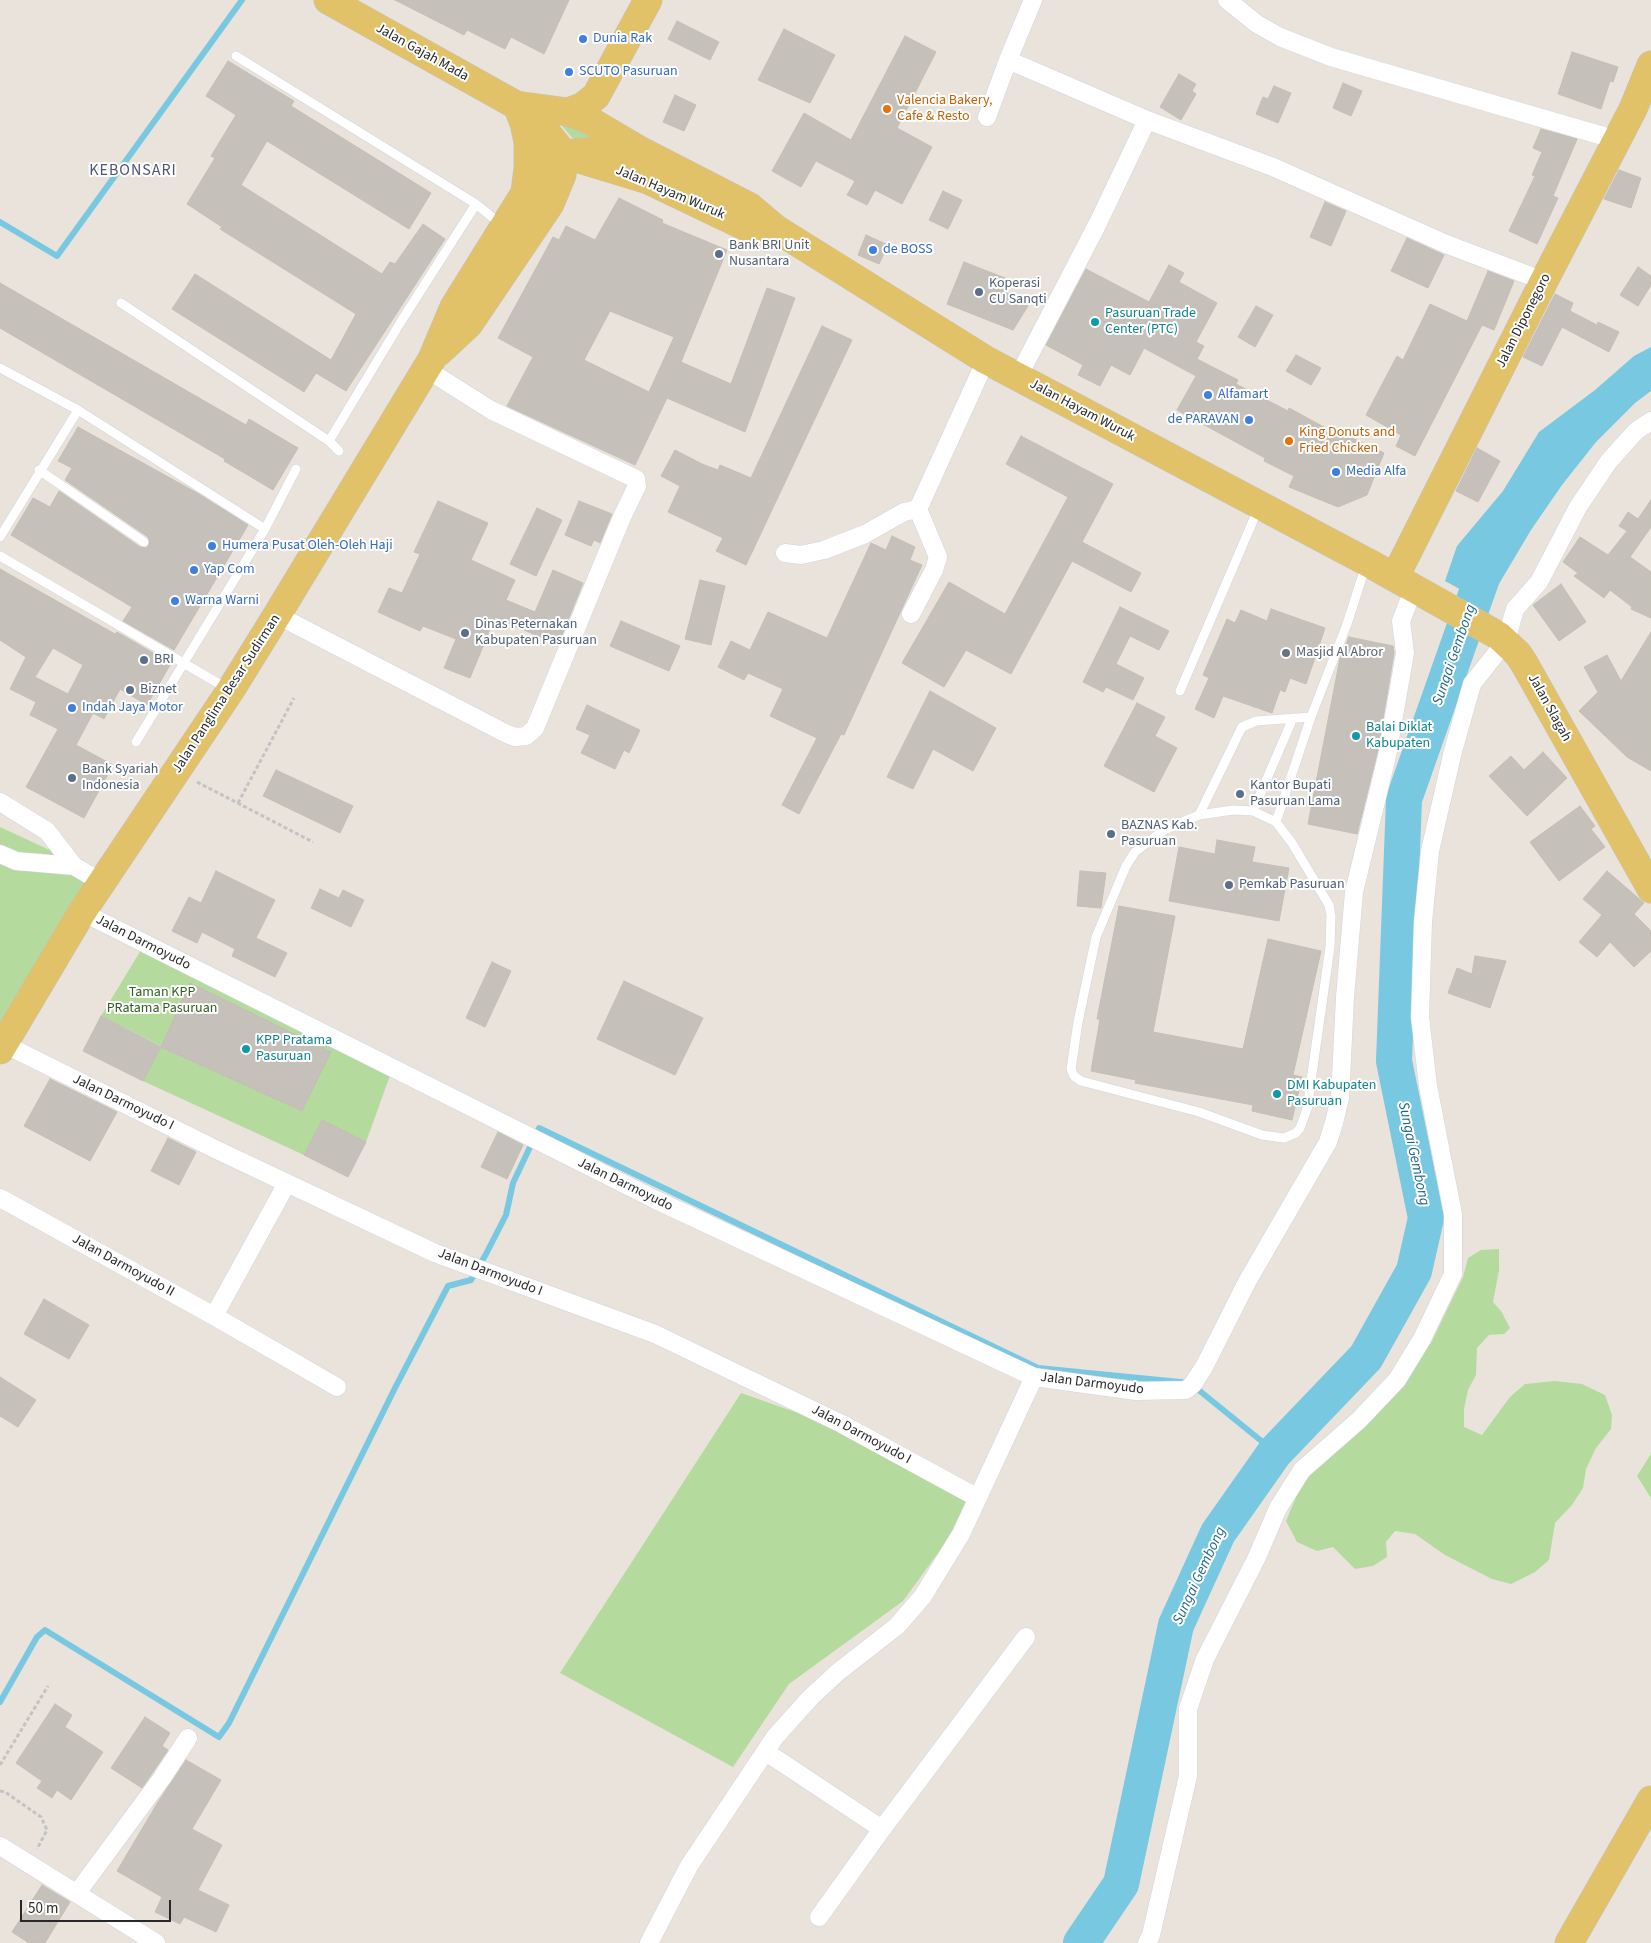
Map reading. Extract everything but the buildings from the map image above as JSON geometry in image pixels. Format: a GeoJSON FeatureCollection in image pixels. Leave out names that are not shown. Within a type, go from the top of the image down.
{"type":"FeatureCollection","features":[{"type":"Feature","properties":{"kind":"main road","name":"Jalan Gajah Mada"},"geometry":{"type":"LineString","coordinates":[[328,0],[516,104]]}},
{"type":"Feature","properties":{"kind":"main road"},"geometry":{"type":"LineString","coordinates":[[586,148],[596,96],[648,0]]}},
{"type":"Feature","properties":{"kind":"main road","name":"Jalan Diponegoro"},"geometry":{"type":"LineString","coordinates":[[1411,586],[1544,281],[1633,109],[1651,65]]}},
{"type":"Feature","properties":{"kind":"main road"},"geometry":{"type":"LineString","coordinates":[[516,104],[568,112],[582,106],[596,96]]}},
{"type":"Feature","properties":{"kind":"main road"},"geometry":{"type":"LineString","coordinates":[[516,104],[540,126],[586,148]]}},
{"type":"Feature","properties":{"kind":"main road"},"geometry":{"type":"LineString","coordinates":[[516,104],[524,123],[528,142],[528,168],[525,192]]}},
{"type":"Feature","properties":{"kind":"main road"},"geometry":{"type":"LineString","coordinates":[[568,112],[586,148]]}},
{"type":"Feature","properties":{"kind":"main road","name":"Jalan Hayam Wuruk"},"geometry":{"type":"LineString","coordinates":[[586,148],[641,151],[750,207],[776,229],[986,360],[1411,586]]}},
{"type":"Feature","properties":{"kind":"main road","name":"Jalan Hayam Wuruk"},"geometry":{"type":"LineString","coordinates":[[586,148],[613,168],[648,180],[744,226],[776,229]]}},
{"type":"Feature","properties":{"kind":"main road","name":"Jalan Panglima Besar Sudirman"},"geometry":{"type":"LineString","coordinates":[[2,1047],[82,912],[230,691],[277,615],[429,364],[454,307],[525,192],[549,164],[586,148]]}},
{"type":"Feature","properties":{"kind":"main road","name":"Jalan Panglima Besar Sudirman"},"geometry":{"type":"LineString","coordinates":[[429,364],[469,324],[550,204],[562,175],[586,148]]}},
{"type":"Feature","properties":{"kind":"main road","name":"Jalan Slagah"},"geometry":{"type":"LineString","coordinates":[[1411,586],[1502,639],[1518,654],[1651,889]]}},
{"type":"Feature","properties":{"kind":"main road"},"geometry":{"type":"LineString","coordinates":[[1569,1943],[1650,1802]]}},
{"type":"Feature","properties":{"kind":"street"},"geometry":{"type":"LineString","coordinates":[[987,117],[1033,0]]}},
{"type":"Feature","properties":{"kind":"street"},"geometry":{"type":"LineString","coordinates":[[1227,0],[1257,24],[1280,37],[1331,56],[1617,140]]}},
{"type":"Feature","properties":{"kind":"street"},"geometry":{"type":"LineString","coordinates":[[1008,60],[1147,120],[1273,167],[1446,244],[1544,281]]}},
{"type":"Feature","properties":{"kind":"street"},"geometry":{"type":"LineString","coordinates":[[1018,377],[1098,223],[1147,120]]}},
{"type":"Feature","properties":{"kind":"street"},"geometry":{"type":"LineString","coordinates":[[911,614],[934,570],[938,557],[918,509],[986,360]]}},
{"type":"Feature","properties":{"kind":"street"},"geometry":{"type":"LineString","coordinates":[[277,615],[507,734],[515,737],[526,736],[535,728],[622,517],[637,486],[636,479],[491,410],[429,364]]}},
{"type":"Feature","properties":{"kind":"street"},"geometry":{"type":"LineString","coordinates":[[1147,1943],[1151,1936],[1188,1776],[1188,1709],[1205,1659],[1257,1557],[1278,1508],[1302,1470],[1359,1420],[1397,1380],[1422,1339],[1453,1274],[1455,1245],[1453,1214],[1428,1086],[1420,1017],[1423,922],[1430,852],[1453,751],[1472,684],[1502,639],[1515,609],[1539,582],[1578,507],[1609,461],[1636,431],[1651,421]]}},
{"type":"Feature","properties":{"kind":"street"},"geometry":{"type":"LineString","coordinates":[[785,553],[801,555],[824,550],[865,534],[904,512],[918,509]]}},
{"type":"Feature","properties":{"kind":"street","name":"Jalan Darmoyudo"},"geometry":{"type":"LineString","coordinates":[[82,912],[665,1204],[1034,1376],[1136,1391],[1170,1392],[1191,1386],[1248,1280],[1328,1142],[1337,1112],[1354,892],[1386,756],[1405,653],[1401,621],[1411,586]]}},
{"type":"Feature","properties":{"kind":"street"},"geometry":{"type":"LineString","coordinates":[[0,802],[47,831],[74,866],[103,883]]}},
{"type":"Feature","properties":{"kind":"street"},"geometry":{"type":"LineString","coordinates":[[0,854],[16,860],[74,866]]}},
{"type":"Feature","properties":{"kind":"street","name":"Jalan Darmoyudo I"},"geometry":{"type":"LineString","coordinates":[[2,1047],[435,1253],[655,1334],[842,1424],[978,1498]]}},
{"type":"Feature","properties":{"kind":"street"},"geometry":{"type":"LineString","coordinates":[[214,1316],[287,1183]]}},
{"type":"Feature","properties":{"kind":"street","name":"Jalan Darmoyudo II"},"geometry":{"type":"LineString","coordinates":[[0,1198],[214,1316],[336,1387]]}},
{"type":"Feature","properties":{"kind":"street"},"geometry":{"type":"LineString","coordinates":[[649,1943],[689,1866],[775,1737],[810,1698],[838,1672],[897,1626],[923,1596],[961,1534],[1034,1376]]}},
{"type":"Feature","properties":{"kind":"street"},"geometry":{"type":"LineString","coordinates":[[819,1917],[882,1829],[1026,1637]]}},
{"type":"Feature","properties":{"kind":"street"},"geometry":{"type":"LineString","coordinates":[[77,1893],[162,1778],[188,1738]]}},
{"type":"Feature","properties":{"kind":"street"},"geometry":{"type":"LineString","coordinates":[[766,1752],[882,1829]]}},
{"type":"Feature","properties":{"kind":"street"},"geometry":{"type":"LineString","coordinates":[[0,1846],[77,1893],[138,1938],[156,1943]]}},
{"type":"Feature","properties":{"kind":"lane"},"geometry":{"type":"LineString","coordinates":[[236,56],[476,204],[503,226]]}},
{"type":"Feature","properties":{"kind":"lane"},"geometry":{"type":"LineString","coordinates":[[329,441],[402,320],[476,204]]}},
{"type":"Feature","properties":{"kind":"lane"},"geometry":{"type":"LineString","coordinates":[[121,303],[329,441],[339,451]]}},
{"type":"Feature","properties":{"kind":"lane"},"geometry":{"type":"LineString","coordinates":[[0,368],[78,410],[265,529]]}},
{"type":"Feature","properties":{"kind":"lane"},"geometry":{"type":"LineString","coordinates":[[0,536],[39,470],[78,410]]}},
{"type":"Feature","properties":{"kind":"lane"},"geometry":{"type":"LineString","coordinates":[[136,742],[185,664],[265,529],[296,469]]}},
{"type":"Feature","properties":{"kind":"lane"},"geometry":{"type":"LineString","coordinates":[[39,470],[144,542]]}},
{"type":"Feature","properties":{"kind":"lane"},"geometry":{"type":"LineString","coordinates":[[1180,691],[1260,505]]}},
{"type":"Feature","properties":{"kind":"lane"},"geometry":{"type":"LineString","coordinates":[[0,556],[230,691]]}},
{"type":"Feature","properties":{"kind":"lane"},"geometry":{"type":"LineString","coordinates":[[1276,822],[1311,716],[1347,624],[1367,562]]}},
{"type":"Feature","properties":{"kind":"lane"},"geometry":{"type":"LineString","coordinates":[[1199,815],[1242,727],[1256,720],[1311,716]]}},
{"type":"Feature","properties":{"kind":"lane"},"geometry":{"type":"LineString","coordinates":[[1253,810],[1293,718]]}},
{"type":"Feature","properties":{"kind":"lane"},"geometry":{"type":"LineString","coordinates":[[1233,810],[1253,810],[1276,822],[1292,843],[1329,905],[1332,929],[1304,1123],[1296,1133],[1284,1138],[1262,1136],[1199,1112],[1081,1081],[1074,1076],[1071,1069],[1078,1022],[1096,937],[1122,873],[1135,852],[1164,830],[1199,815],[1233,810]]}},
{"type":"Feature","properties":{"kind":"path"},"geometry":{"type":"LineString","coordinates":[[238,804],[294,698]]}},
{"type":"Feature","properties":{"kind":"path"},"geometry":{"type":"LineString","coordinates":[[177,771],[314,842]]}},
{"type":"Feature","properties":{"kind":"path"},"geometry":{"type":"LineString","coordinates":[[0,1764],[48,1686]]}},
{"type":"Feature","properties":{"kind":"path"},"geometry":{"type":"LineString","coordinates":[[0,1792],[5,1792],[42,1817],[45,1823],[47,1830],[43,1840],[28,1864]]}},
{"type":"Feature","properties":{"kind":"green space"},"geometry":{"type":"Polygon","coordinates":[[[555,118],[576,122],[596,141],[575,141],[555,118]]]}},
{"type":"Feature","properties":{"kind":"green space"},"geometry":{"type":"Polygon","coordinates":[[[0,827],[110,878],[0,1047],[0,827]]]}},
{"type":"Feature","properties":{"kind":"green space","name":"Taman KPP PRatama Pasuruan"},"geometry":{"type":"Polygon","coordinates":[[[144,945],[392,1070],[366,1142],[322,1122],[304,1155],[143,1081],[161,1046],[101,1016],[144,945]]]}},
{"type":"Feature","properties":{"kind":"green space"},"geometry":{"type":"Polygon","coordinates":[[[1499,1249],[1499,1270],[1493,1302],[1501,1311],[1510,1328],[1504,1334],[1489,1335],[1477,1348],[1476,1375],[1468,1390],[1464,1409],[1464,1427],[1482,1435],[1510,1397],[1525,1384],[1555,1381],[1582,1384],[1605,1395],[1612,1415],[1611,1429],[1596,1448],[1586,1469],[1583,1488],[1572,1505],[1555,1523],[1549,1560],[1535,1572],[1511,1584],[1492,1579],[1445,1555],[1415,1534],[1395,1531],[1386,1542],[1387,1557],[1373,1566],[1355,1569],[1333,1547],[1317,1551],[1297,1542],[1286,1521],[1298,1492],[1315,1465],[1393,1373],[1431,1343],[1463,1277],[1468,1258],[1481,1250],[1499,1249]]]}},
{"type":"Feature","properties":{"kind":"green space"},"geometry":{"type":"Polygon","coordinates":[[[741,1393],[838,1427],[968,1498],[957,1527],[903,1601],[789,1684],[733,1767],[560,1673],[741,1393]]]}},
{"type":"Feature","properties":{"kind":"green space"},"geometry":{"type":"Polygon","coordinates":[[[1651,1454],[1651,1498],[1637,1476],[1651,1454]]]}},
{"type":"Feature","properties":{"kind":"water"},"geometry":{"type":"Polygon","coordinates":[[[1651,347],[1651,391],[1635,403],[1596,442],[1562,485],[1531,530],[1487,604],[1445,581],[1457,546],[1503,491],[1539,432],[1595,390],[1634,356],[1651,347]]]}},
{"type":"Feature","properties":{"kind":"waterway"},"geometry":{"type":"LineString","coordinates":[[0,222],[57,256],[242,0]]}},
{"type":"Feature","properties":{"kind":"waterway","name":"Sungai Gembong"},"geometry":{"type":"LineString","coordinates":[[1081,1943],[1121,1884],[1176,1625],[1218,1533],[1275,1452],[1366,1357],[1414,1271],[1426,1218],[1394,1061],[1404,799],[1489,558],[1493,553]]}},
{"type":"Feature","properties":{"kind":"waterway"},"geometry":{"type":"LineString","coordinates":[[0,1702],[37,1637],[45,1630],[219,1737],[229,1723],[395,1388],[448,1286],[471,1280],[486,1254],[506,1215],[513,1183],[539,1128],[1038,1368],[1190,1383],[1275,1452]]}},
{"type":"Feature","properties":{"kind":"place","name":"Dunia Rak"},"geometry":{"type":"Point","coordinates":[583,39]}},
{"type":"Feature","properties":{"kind":"place","name":"SCUTO Pasuruan"},"geometry":{"type":"Point","coordinates":[569,72]}},
{"type":"Feature","properties":{"kind":"place","name":"Valencia Bakery, Cafe & Resto"},"geometry":{"type":"Point","coordinates":[887,109]}},
{"type":"Feature","properties":{"kind":"place","name":"de BOSS"},"geometry":{"type":"Point","coordinates":[873,250]}},
{"type":"Feature","properties":{"kind":"place","name":"Bank BRI Unit Nusantara"},"geometry":{"type":"Point","coordinates":[719,254]}},
{"type":"Feature","properties":{"kind":"place","name":"Koperasi CU Sanqti"},"geometry":{"type":"Point","coordinates":[979,292]}},
{"type":"Feature","properties":{"kind":"place","name":"Pasuruan Trade Center (PTC)"},"geometry":{"type":"Point","coordinates":[1095,322]}},
{"type":"Feature","properties":{"kind":"place","name":"Alfamart"},"geometry":{"type":"Point","coordinates":[1208,395]}},
{"type":"Feature","properties":{"kind":"place","name":"de PARAVAN"},"geometry":{"type":"Point","coordinates":[1249,420]}},
{"type":"Feature","properties":{"kind":"place","name":"King Donuts and Fried Chicken"},"geometry":{"type":"Point","coordinates":[1289,441]}},
{"type":"Feature","properties":{"kind":"place","name":"Media Alfa"},"geometry":{"type":"Point","coordinates":[1336,472]}},
{"type":"Feature","properties":{"kind":"place","name":"Humera Pusat Oleh-Oleh Haji"},"geometry":{"type":"Point","coordinates":[212,546]}},
{"type":"Feature","properties":{"kind":"place","name":"Yap Com"},"geometry":{"type":"Point","coordinates":[194,570]}},
{"type":"Feature","properties":{"kind":"place","name":"Warna Warni"},"geometry":{"type":"Point","coordinates":[175,601]}},
{"type":"Feature","properties":{"kind":"place","name":"Dinas Peternakan Kabupaten Pasuruan"},"geometry":{"type":"Point","coordinates":[465,633]}},
{"type":"Feature","properties":{"kind":"place","name":"Masjid Al Abror"},"geometry":{"type":"Point","coordinates":[1286,653]}},
{"type":"Feature","properties":{"kind":"place","name":"BRI"},"geometry":{"type":"Point","coordinates":[144,660]}},
{"type":"Feature","properties":{"kind":"place","name":"Biznet"},"geometry":{"type":"Point","coordinates":[130,690]}},
{"type":"Feature","properties":{"kind":"place","name":"Indah Jaya Motor"},"geometry":{"type":"Point","coordinates":[72,708]}},
{"type":"Feature","properties":{"kind":"place","name":"Balai Diklat Kabupaten"},"geometry":{"type":"Point","coordinates":[1356,736]}},
{"type":"Feature","properties":{"kind":"place","name":"Bank Syariah Indonesia"},"geometry":{"type":"Point","coordinates":[72,778]}},
{"type":"Feature","properties":{"kind":"place","name":"Kantor Bupati Pasuruan Lama"},"geometry":{"type":"Point","coordinates":[1240,794]}},
{"type":"Feature","properties":{"kind":"place","name":"BAZNAS Kab. Pasuruan"},"geometry":{"type":"Point","coordinates":[1111,834]}},
{"type":"Feature","properties":{"kind":"place","name":"Pemkab Pasuruan"},"geometry":{"type":"Point","coordinates":[1229,885]}},
{"type":"Feature","properties":{"kind":"place","name":"KPP Pratama Pasuruan"},"geometry":{"type":"Point","coordinates":[246,1049]}},
{"type":"Feature","properties":{"kind":"place","name":"DMI Kabupaten Pasuruan"},"geometry":{"type":"Point","coordinates":[1277,1094]}},
{"type":"Feature","properties":{"kind":"district","name":"KEBONSARI"},"geometry":{"type":"Point","coordinates":[133,171]}}]}
